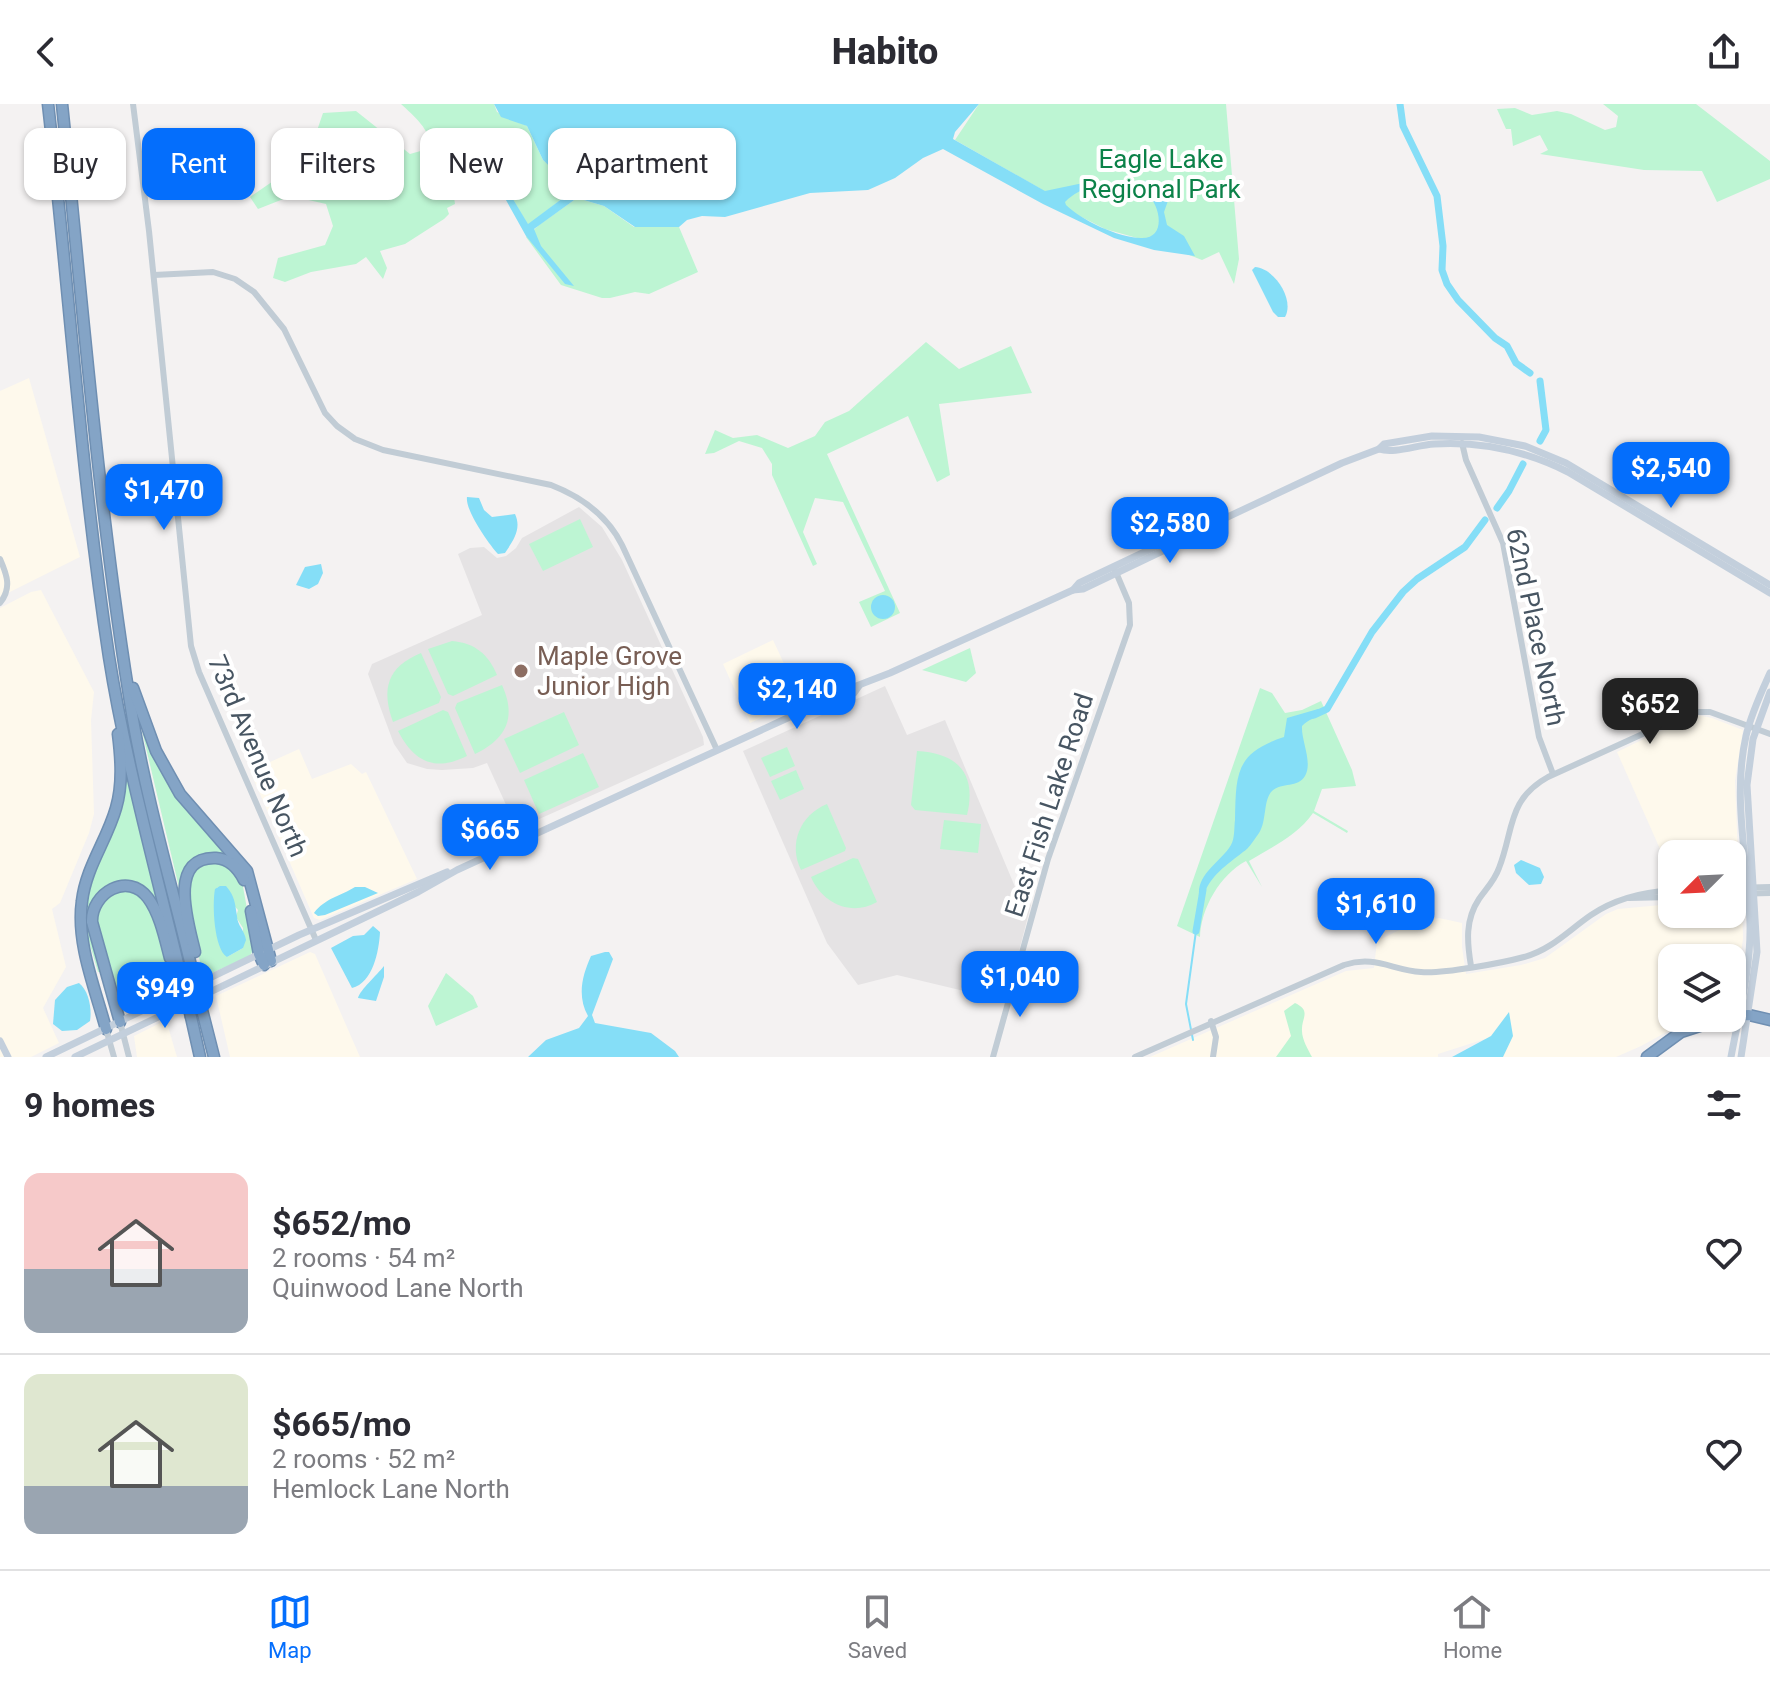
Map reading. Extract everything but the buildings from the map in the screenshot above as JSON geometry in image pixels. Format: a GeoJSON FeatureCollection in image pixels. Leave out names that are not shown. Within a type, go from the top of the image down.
{"type":"FeatureCollection","features":[{"type":"Feature","properties":{"kind":"highway"},"geometry":{"type":"LineString","coordinates":[[48,104],[92,533],[119,745],[119,789],[114,814],[85,883],[81,912],[84,948],[106,1029]]}},
{"type":"Feature","properties":{"kind":"highway"},"geometry":{"type":"LineString","coordinates":[[62,104],[106,531],[127,676],[147,781],[214,1057]]}},
{"type":"Feature","properties":{"kind":"highway"},"geometry":{"type":"LineString","coordinates":[[110,660],[128,755],[199,1057]]}},
{"type":"Feature","properties":{"kind":"highway"},"geometry":{"type":"LineString","coordinates":[[127,676],[156,751],[194,813],[244,865],[259,913],[265,958]]}},
{"type":"Feature","properties":{"kind":"highway"},"geometry":{"type":"LineString","coordinates":[[196,974],[183,892],[188,874],[202,860],[224,859],[241,873],[265,958]]}},
{"type":"Feature","properties":{"kind":"highway"},"geometry":{"type":"LineString","coordinates":[[120,1022],[92,922],[95,904],[104,892],[129,886],[140,890],[148,898],[178,977]]}},
{"type":"Feature","properties":{"kind":"highway"},"geometry":{"type":"LineString","coordinates":[[1746,1016],[1770,1020]]}},
{"type":"Feature","properties":{"kind":"highway"},"geometry":{"type":"LineString","coordinates":[[1647,1057],[1681,1032]]}},
{"type":"Feature","properties":{"kind":"highway"},"geometry":{"type":"LineString","coordinates":[[1655,1057],[1691,1032]]}},
{"type":"Feature","properties":{"kind":"main road"},"geometry":{"type":"LineString","coordinates":[[75,1057],[265,958],[311,930],[457,870],[809,708],[815,710],[854,693],[859,686],[1073,590],[1079,583],[1115,570],[1193,529],[1200,530],[1342,463],[1379,449],[1384,444],[1408,439],[1514,443],[1553,457],[1770,585]]}},
{"type":"Feature","properties":{"kind":"main road"},"geometry":{"type":"LineString","coordinates":[[1462,440],[1506,449],[1549,463],[1770,595]]}},
{"type":"Feature","properties":{"kind":"main road"},"geometry":{"type":"LineString","coordinates":[[1643,517],[1650,516],[1695,543],[1704,545]]}},
{"type":"Feature","properties":{"kind":"main road"},"geometry":{"type":"LineString","coordinates":[[1746,993],[1757,952],[1747,785],[1752,728],[1770,673]]}},
{"type":"Feature","properties":{"kind":"main road"},"geometry":{"type":"LineString","coordinates":[[1752,728],[1770,692]]}},
{"type":"Feature","properties":{"kind":"main road"},"geometry":{"type":"LineString","coordinates":[[46,1057],[265,958],[316,940],[429,887],[457,870]]}},
{"type":"Feature","properties":{"kind":"main road"},"geometry":{"type":"LineString","coordinates":[[1731,1057],[1736,1032]]}},
{"type":"Feature","properties":{"kind":"main road"},"geometry":{"type":"LineString","coordinates":[[1740,1032],[1741,1056]]}},
{"type":"Feature","properties":{"kind":"main road"},"geometry":{"type":"LineString","coordinates":[[0,1041],[8,1057]]}},
{"type":"Feature","properties":{"kind":"street","name":"73rd Avenue North"},"geometry":{"type":"LineString","coordinates":[[133,104],[154,275],[191,646],[199,672],[316,940]]}},
{"type":"Feature","properties":{"kind":"street"},"geometry":{"type":"LineString","coordinates":[[154,275],[213,272],[235,279],[254,292],[284,329],[325,413],[355,439],[383,450],[551,485],[575,495],[595,510],[612,528],[622,545],[717,750]]}},
{"type":"Feature","properties":{"kind":"street","name":"62nd Place North"},"geometry":{"type":"LineString","coordinates":[[1462,440],[1466,460],[1505,548],[1539,737],[1553,774]]}},
{"type":"Feature","properties":{"kind":"street"},"geometry":{"type":"LineString","coordinates":[[0,559],[7,576],[8,590],[0,603]]}},
{"type":"Feature","properties":{"kind":"street","name":"East Fish Lake Road"},"geometry":{"type":"LineString","coordinates":[[993,1057],[1048,859],[1130,625],[1129,603],[1115,570]]}},
{"type":"Feature","properties":{"kind":"street"},"geometry":{"type":"LineString","coordinates":[[1471,966],[1467,936],[1469,920],[1476,903],[1499,869],[1515,810],[1531,788],[1553,774],[1691,712],[1710,712],[1770,734]]}},
{"type":"Feature","properties":{"kind":"street"},"geometry":{"type":"LineString","coordinates":[[1746,892],[1770,887]]}},
{"type":"Feature","properties":{"kind":"street"},"geometry":{"type":"LineString","coordinates":[[1746,890],[1770,893]]}},
{"type":"Feature","properties":{"kind":"street"},"geometry":{"type":"LineString","coordinates":[[1135,1057],[1349,963],[1377,961],[1420,972],[1535,953],[1598,911],[1642,893],[1658,891]]}},
{"type":"Feature","properties":{"kind":"street"},"geometry":{"type":"LineString","coordinates":[[1629,898],[1658,897]]}},
{"type":"Feature","properties":{"kind":"street"},"geometry":{"type":"LineString","coordinates":[[1211,1021],[1216,1037],[1213,1057]]}},
{"type":"Feature","properties":{"kind":"street"},"geometry":{"type":"LineString","coordinates":[[120,1022],[129,1057]]}},
{"type":"Feature","properties":{"kind":"street"},"geometry":{"type":"LineString","coordinates":[[106,1029],[114,1057]]}},
{"type":"Feature","properties":{"kind":"shaded area"},"geometry":{"type":"Polygon","coordinates":[[[29,378],[80,557],[0,597],[0,391],[29,378]]]}},
{"type":"Feature","properties":{"kind":"shaded area","name":"Maple Grove Junior High"},"geometry":{"type":"Polygon","coordinates":[[[579,507],[602,527],[622,560],[704,745],[517,829],[487,763],[473,768],[442,770],[407,763],[394,744],[368,674],[372,664],[482,615],[458,554],[470,548],[484,547],[497,558],[506,556],[522,538],[579,507]]]}},
{"type":"Feature","properties":{"kind":"shaded area"},"geometry":{"type":"Polygon","coordinates":[[[41,590],[94,692],[91,720],[94,814],[60,903],[52,909],[66,967],[43,1008],[59,1043],[31,1057],[0,1057],[0,608],[41,590]]]}},
{"type":"Feature","properties":{"kind":"shaded area"},"geometry":{"type":"Polygon","coordinates":[[[773,640],[801,700],[750,723],[723,664],[773,640]]]}},
{"type":"Feature","properties":{"kind":"shaded area"},"geometry":{"type":"Polygon","coordinates":[[[885,686],[907,735],[945,720],[1018,894],[1031,905],[1006,1001],[897,975],[858,985],[827,943],[743,751],[885,686]]]}},
{"type":"Feature","properties":{"kind":"shaded area"},"geometry":{"type":"Polygon","coordinates":[[[1697,715],[1743,730],[1735,781],[1737,840],[1658,840],[1658,844],[1617,752],[1697,715]]]}},
{"type":"Feature","properties":{"kind":"shaded area"},"geometry":{"type":"Polygon","coordinates":[[[299,749],[312,779],[351,764],[362,774],[366,772],[417,879],[320,920],[314,918],[250,771],[299,749]]]}},
{"type":"Feature","properties":{"kind":"shaded area"},"geometry":{"type":"Polygon","coordinates":[[[1658,905],[1658,928],[1743,928],[1743,939],[1742,944],[1658,944],[1658,1032],[1667,1032],[1616,1057],[1502,1057],[1485,1039],[1438,1054],[1438,1057],[1150,1057],[1346,971],[1374,968],[1377,941],[1418,921],[1439,918],[1462,923],[1466,974],[1545,958],[1606,914],[1618,909],[1658,905]]]}},
{"type":"Feature","properties":{"kind":"shaded area"},"geometry":{"type":"Polygon","coordinates":[[[310,952],[315,954],[360,1057],[230,1057],[216,996],[310,952]]]}},
{"type":"Feature","properties":{"kind":"shaded area"},"geometry":{"type":"Polygon","coordinates":[[[166,1020],[177,1057],[137,1057],[134,1036],[166,1020]]]}},
{"type":"Feature","properties":{"kind":"green space"},"geometry":{"type":"Polygon","coordinates":[[[401,104],[494,104],[497,112],[528,128],[423,128],[401,104]]]}},
{"type":"Feature","properties":{"kind":"green space","name":"Eagle Lake Regional Park"},"geometry":{"type":"Polygon","coordinates":[[[979,104],[1226,104],[1239,259],[1234,284],[1219,252],[1202,260],[1105,229],[1058,205],[1041,189],[955,140],[979,104]]]}},
{"type":"Feature","properties":{"kind":"green space"},"geometry":{"type":"Polygon","coordinates":[[[1603,104],[1696,104],[1770,161],[1770,179],[1717,202],[1702,171],[1644,170],[1540,154],[1548,150],[1540,135],[1513,146],[1511,129],[1506,129],[1497,109],[1515,108],[1532,115],[1557,111],[1605,130],[1616,127],[1618,116],[1603,104]]]}},
{"type":"Feature","properties":{"kind":"green space"},"geometry":{"type":"Polygon","coordinates":[[[356,111],[377,128],[318,128],[323,113],[356,111]]]}},
{"type":"Feature","properties":{"kind":"green space"},"geometry":{"type":"Polygon","coordinates":[[[532,137],[548,164],[548,200],[560,200],[528,225],[513,200],[532,200],[532,137]]]}},
{"type":"Feature","properties":{"kind":"green space"},"geometry":{"type":"Polygon","coordinates":[[[404,149],[410,154],[420,151],[420,200],[454,200],[455,204],[447,208],[449,214],[444,219],[405,244],[380,251],[387,268],[383,279],[366,257],[356,264],[311,272],[285,282],[273,278],[278,258],[325,245],[333,226],[326,204],[308,200],[404,200],[404,149]]]}},
{"type":"Feature","properties":{"kind":"green space"},"geometry":{"type":"Polygon","coordinates":[[[271,183],[271,200],[281,200],[258,209],[252,200],[255,200],[255,194],[271,183]]]}},
{"type":"Feature","properties":{"kind":"green space"},"geometry":{"type":"Polygon","coordinates":[[[574,200],[584,200],[604,206],[634,227],[679,227],[698,272],[649,294],[635,292],[602,298],[561,285],[526,237],[574,200]]]}},
{"type":"Feature","properties":{"kind":"green space"},"geometry":{"type":"Polygon","coordinates":[[[926,342],[959,369],[1011,346],[1032,393],[939,404],[950,475],[937,482],[908,416],[827,454],[900,613],[871,627],[859,602],[885,591],[843,502],[815,498],[803,532],[817,564],[813,566],[772,475],[772,464],[762,448],[739,441],[705,454],[715,430],[733,438],[757,435],[788,448],[815,436],[825,422],[849,411],[926,342]]]}},
{"type":"Feature","properties":{"kind":"green space"},"geometry":{"type":"Polygon","coordinates":[[[580,519],[593,547],[543,571],[529,544],[580,519]]]}},
{"type":"Feature","properties":{"kind":"green space"},"geometry":{"type":"Polygon","coordinates":[[[452,641],[480,651],[497,675],[453,696],[448,694],[428,649],[452,641]]]}},
{"type":"Feature","properties":{"kind":"green space"},"geometry":{"type":"Polygon","coordinates":[[[970,648],[976,673],[966,682],[922,670],[970,648]]]}},
{"type":"Feature","properties":{"kind":"green space"},"geometry":{"type":"Polygon","coordinates":[[[421,653],[441,697],[439,703],[393,722],[388,699],[390,680],[401,665],[421,653]]]}},
{"type":"Feature","properties":{"kind":"green space"},"geometry":{"type":"Polygon","coordinates":[[[502,685],[508,708],[506,726],[494,742],[475,754],[455,708],[457,703],[502,685]]]}},
{"type":"Feature","properties":{"kind":"green space"},"geometry":{"type":"Polygon","coordinates":[[[1260,688],[1272,693],[1285,713],[1302,710],[1321,701],[1356,786],[1322,789],[1314,811],[1348,831],[1313,813],[1292,834],[1249,861],[1262,887],[1246,861],[1237,867],[1220,884],[1208,904],[1200,937],[1177,926],[1260,688]]]}},
{"type":"Feature","properties":{"kind":"green space"},"geometry":{"type":"Polygon","coordinates":[[[443,710],[448,712],[467,756],[445,763],[426,761],[411,750],[398,731],[443,710]]]}},
{"type":"Feature","properties":{"kind":"green space"},"geometry":{"type":"Polygon","coordinates":[[[564,712],[579,745],[520,773],[504,739],[564,712]]]}},
{"type":"Feature","properties":{"kind":"green space"},"geometry":{"type":"Polygon","coordinates":[[[142,731],[151,749],[234,858],[198,860],[181,896],[142,731]]]}},
{"type":"Feature","properties":{"kind":"green space"},"geometry":{"type":"Polygon","coordinates":[[[121,747],[159,907],[122,884],[91,908],[102,972],[98,972],[85,928],[87,890],[111,829],[121,747]]]}},
{"type":"Feature","properties":{"kind":"green space"},"geometry":{"type":"Polygon","coordinates":[[[787,747],[795,766],[770,777],[761,758],[787,747]]]}},
{"type":"Feature","properties":{"kind":"green space"},"geometry":{"type":"Polygon","coordinates":[[[917,751],[944,756],[961,768],[969,788],[967,815],[915,810],[911,805],[917,751]]]}},
{"type":"Feature","properties":{"kind":"green space"},"geometry":{"type":"Polygon","coordinates":[[[583,753],[599,787],[539,814],[524,780],[583,753]]]}},
{"type":"Feature","properties":{"kind":"green space"},"geometry":{"type":"Polygon","coordinates":[[[796,770],[804,789],[780,800],[771,781],[796,770]]]}},
{"type":"Feature","properties":{"kind":"green space"},"geometry":{"type":"Polygon","coordinates":[[[827,804],[845,851],[801,870],[796,850],[799,831],[810,815],[827,804]]]}},
{"type":"Feature","properties":{"kind":"green space"},"geometry":{"type":"Polygon","coordinates":[[[944,820],[981,824],[978,853],[940,849],[944,820]]]}},
{"type":"Feature","properties":{"kind":"green space"},"geometry":{"type":"Polygon","coordinates":[[[853,858],[858,859],[877,902],[848,908],[822,894],[811,877],[853,858]]]}},
{"type":"Feature","properties":{"kind":"green space"},"geometry":{"type":"Polygon","coordinates":[[[206,862],[226,863],[242,881],[254,948],[250,956],[203,977],[186,893],[193,871],[206,862]],[[217,887],[227,957],[243,948],[243,928],[236,917],[238,910],[217,887]]]}},
{"type":"Feature","properties":{"kind":"green space"},"geometry":{"type":"Polygon","coordinates":[[[133,890],[156,922],[176,989],[125,1010],[121,1008],[95,924],[97,908],[113,891],[133,890]]]}},
{"type":"Feature","properties":{"kind":"green space"},"geometry":{"type":"Polygon","coordinates":[[[446,973],[473,996],[478,1007],[436,1026],[428,1006],[446,973]]]}},
{"type":"Feature","properties":{"kind":"green space"},"geometry":{"type":"Polygon","coordinates":[[[1295,1003],[1304,1012],[1302,1034],[1312,1057],[1276,1057],[1291,1036],[1284,1011],[1295,1003]]]}},
{"type":"Feature","properties":{"kind":"water"},"geometry":{"type":"Polygon","coordinates":[[[494,104],[979,104],[955,132],[953,139],[1045,191],[1088,182],[1131,184],[1151,180],[1167,187],[1169,198],[1164,212],[1167,225],[1184,236],[1195,256],[1154,250],[1114,238],[1043,204],[943,149],[923,158],[895,178],[868,190],[810,193],[725,217],[702,216],[687,220],[679,227],[635,227],[604,206],[584,200],[736,200],[736,128],[548,128],[548,165],[532,137],[532,128],[501,117],[494,104]],[[1094,187],[1078,192],[1065,202],[1073,211],[1101,227],[1141,238],[1149,237],[1158,228],[1158,214],[1148,195],[1094,187]]]}},
{"type":"Feature","properties":{"kind":"water"},"geometry":{"type":"Polygon","coordinates":[[[506,200],[514,200],[528,224],[560,200],[574,200],[534,229],[541,246],[574,286],[565,284],[526,236],[506,200]]]}},
{"type":"Feature","properties":{"kind":"water"},"geometry":{"type":"Polygon","coordinates":[[[1255,267],[1269,273],[1281,286],[1287,302],[1285,317],[1278,317],[1273,312],[1252,270],[1255,267]]]}},
{"type":"Feature","properties":{"kind":"water"},"geometry":{"type":"Polygon","coordinates":[[[467,497],[479,498],[484,510],[492,517],[515,514],[517,530],[505,553],[498,554],[483,535],[473,518],[467,497]]]}},
{"type":"Feature","properties":{"kind":"water"},"geometry":{"type":"Polygon","coordinates":[[[321,564],[323,573],[318,584],[309,589],[296,585],[305,567],[321,564]]]}},
{"type":"Feature","properties":{"kind":"water"},"geometry":{"type":"Polygon","coordinates":[[[883,595],[891,599],[895,607],[891,615],[883,619],[875,615],[871,607],[875,599],[883,595]]]}},
{"type":"Feature","properties":{"kind":"water"},"geometry":{"type":"Polygon","coordinates":[[[1318,709],[1322,712],[1302,726],[1308,764],[1305,776],[1298,782],[1272,791],[1259,833],[1215,877],[1203,897],[1199,896],[1205,875],[1232,842],[1238,778],[1247,758],[1268,743],[1284,737],[1287,718],[1318,709]]]}},
{"type":"Feature","properties":{"kind":"water"},"geometry":{"type":"Polygon","coordinates":[[[1521,860],[1540,868],[1544,877],[1541,884],[1529,885],[1516,873],[1514,865],[1521,860]]]}},
{"type":"Feature","properties":{"kind":"water"},"geometry":{"type":"Polygon","coordinates":[[[226,886],[231,893],[246,940],[243,948],[227,957],[219,945],[215,926],[214,896],[215,889],[226,886]]]}},
{"type":"Feature","properties":{"kind":"water"},"geometry":{"type":"Polygon","coordinates":[[[355,887],[365,887],[378,893],[325,915],[314,913],[328,901],[355,887]]]}},
{"type":"Feature","properties":{"kind":"water"},"geometry":{"type":"Polygon","coordinates":[[[373,926],[380,932],[374,965],[365,980],[352,988],[331,948],[353,936],[364,935],[373,926]]]}},
{"type":"Feature","properties":{"kind":"water"},"geometry":{"type":"Polygon","coordinates":[[[609,952],[613,959],[592,1015],[595,1023],[651,1033],[679,1057],[528,1057],[546,1040],[579,1028],[588,1016],[582,994],[585,971],[591,956],[609,952]]]}},
{"type":"Feature","properties":{"kind":"water"},"geometry":{"type":"Polygon","coordinates":[[[384,966],[384,977],[376,1001],[358,998],[365,987],[384,966]]]}},
{"type":"Feature","properties":{"kind":"water"},"geometry":{"type":"Polygon","coordinates":[[[79,983],[89,1000],[90,1021],[77,1030],[62,1031],[53,1024],[55,1000],[67,987],[79,983]]]}},
{"type":"Feature","properties":{"kind":"water"},"geometry":{"type":"Polygon","coordinates":[[[1509,1012],[1513,1036],[1503,1057],[1452,1057],[1491,1036],[1509,1012]]]}},
{"type":"Feature","properties":{"kind":"waterway"},"geometry":{"type":"LineString","coordinates":[[1400,104],[1403,126],[1437,196],[1443,246],[1442,270],[1447,284],[1458,300],[1507,346],[1516,363],[1530,373]]}},
{"type":"Feature","properties":{"kind":"waterway"},"geometry":{"type":"LineString","coordinates":[[1540,381],[1546,430],[1540,441]]}},
{"type":"Feature","properties":{"kind":"waterway"},"geometry":{"type":"LineString","coordinates":[[1497,508],[1523,464]]}},
{"type":"Feature","properties":{"kind":"waterway"},"geometry":{"type":"LineString","coordinates":[[1314,715],[1327,709],[1372,632],[1403,592],[1465,547],[1485,520]]}},
{"type":"Feature","properties":{"kind":"waterway"},"geometry":{"type":"LineString","coordinates":[[1196,931],[1203,890]]}},
{"type":"Feature","properties":{"kind":"waterway"},"geometry":{"type":"LineString","coordinates":[[1193,1040],[1186,1004],[1196,931]]}},
{"type":"Feature","properties":{"kind":"place","name":"Maple Grove Junior High"},"geometry":{"type":"Point","coordinates":[521,671]}}]}
